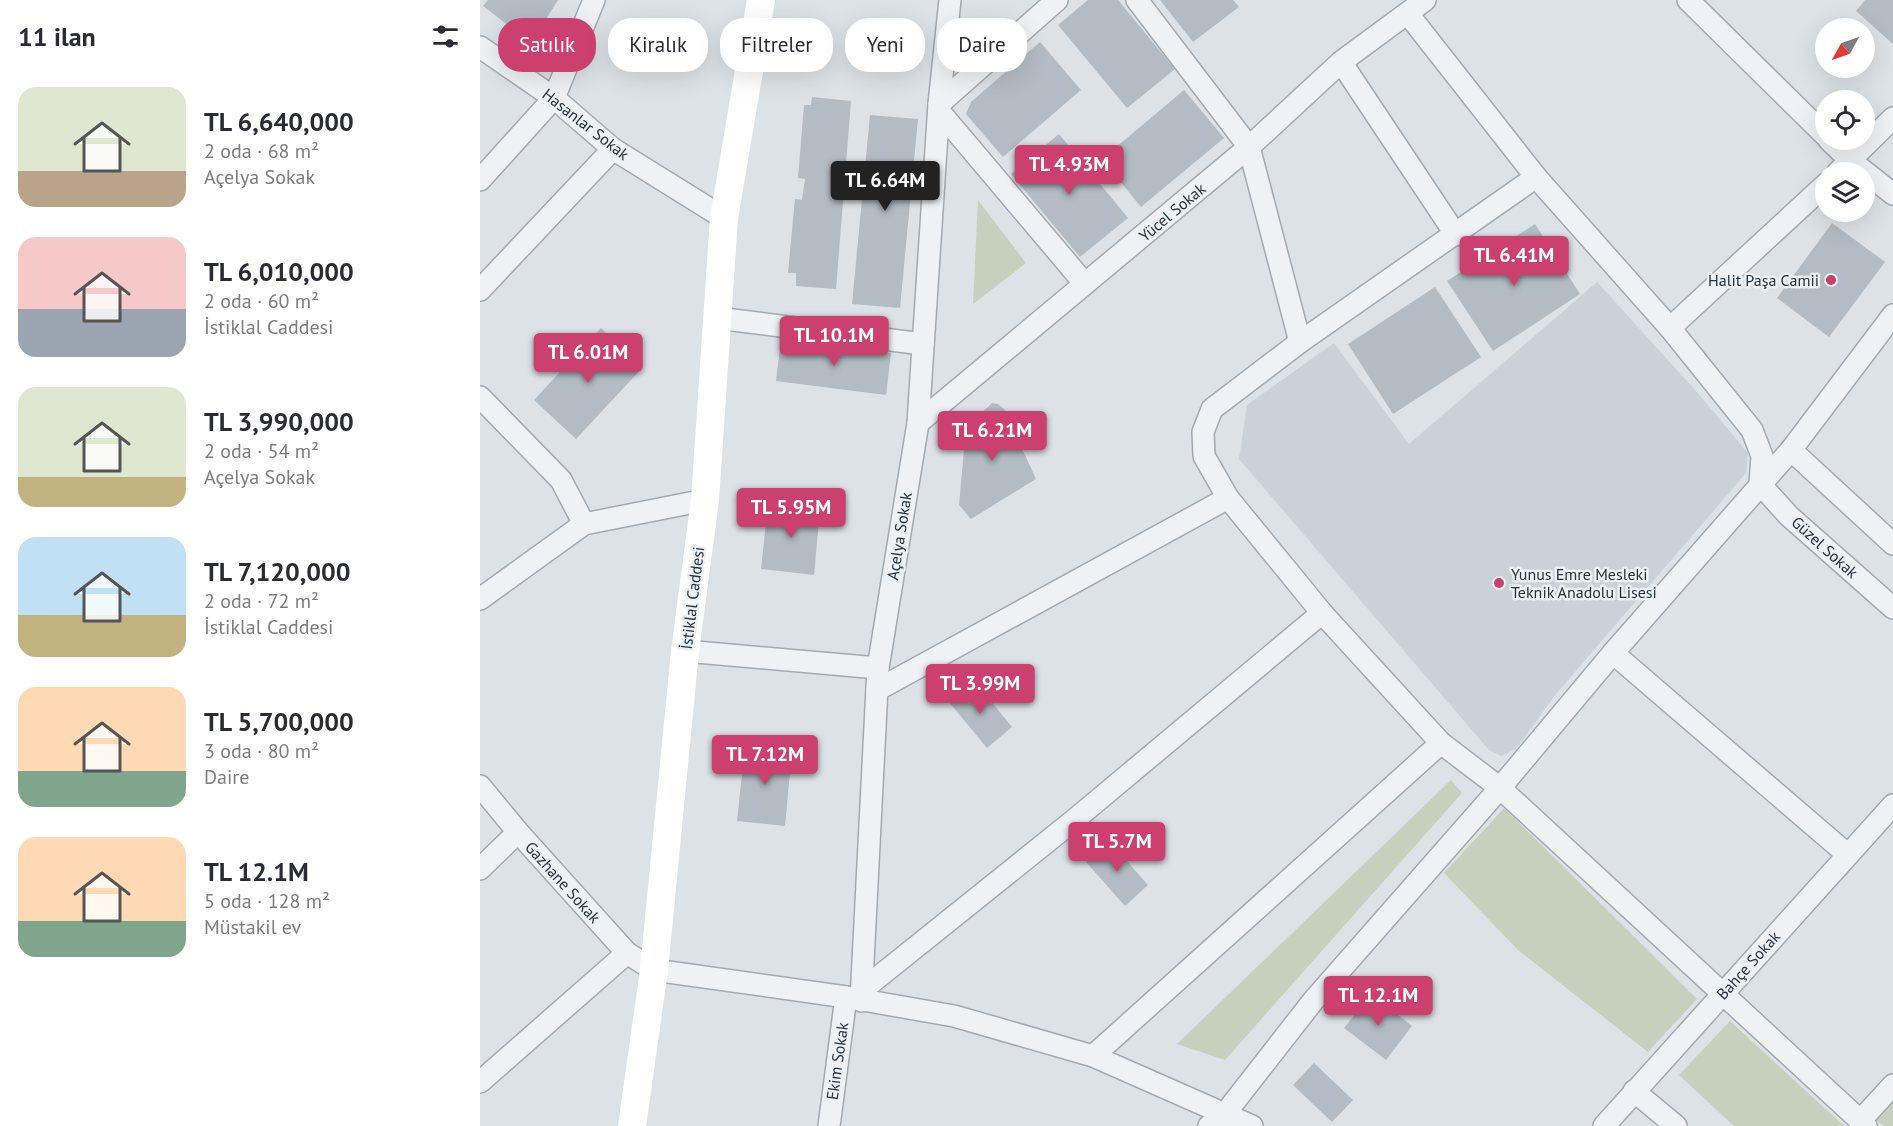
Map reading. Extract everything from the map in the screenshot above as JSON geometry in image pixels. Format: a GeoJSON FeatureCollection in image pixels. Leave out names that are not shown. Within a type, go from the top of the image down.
{"type":"FeatureCollection","features":[{"type":"Feature","properties":{"kind":"main road","name":"İstiklal Caddesi"},"geometry":{"type":"LineString","coordinates":[[632,1126],[654,970],[685,651],[705,500],[724,218],[761,0]]}},
{"type":"Feature","properties":{"kind":"street"},"geometry":{"type":"LineString","coordinates":[[480,180],[554,98],[594,0]]}},
{"type":"Feature","properties":{"kind":"street","name":"Açelya Sokak"},"geometry":{"type":"LineString","coordinates":[[856,996],[878,668],[918,423],[939,107],[950,0]]}},
{"type":"Feature","properties":{"kind":"street"},"geometry":{"type":"LineString","coordinates":[[1057,0],[939,107],[1085,284]]}},
{"type":"Feature","properties":{"kind":"street"},"geometry":{"type":"LineString","coordinates":[[1137,0],[1249,147],[1300,342]]}},
{"type":"Feature","properties":{"kind":"street","name":"Yücel Sokak"},"geometry":{"type":"LineString","coordinates":[[918,423],[1249,147],[1341,62],[1425,0]]}},
{"type":"Feature","properties":{"kind":"street"},"geometry":{"type":"LineString","coordinates":[[1688,0],[1815,126]]}},
{"type":"Feature","properties":{"kind":"street"},"geometry":{"type":"LineString","coordinates":[[1408,14],[1536,177],[1670,328],[1752,430],[1762,456],[1760,484]]}},
{"type":"Feature","properties":{"kind":"street","name":"Hasanlar Sokak"},"geometry":{"type":"LineString","coordinates":[[480,47],[554,98],[613,149],[724,218]]}},
{"type":"Feature","properties":{"kind":"street"},"geometry":{"type":"LineString","coordinates":[[1341,62],[1456,235]]}},
{"type":"Feature","properties":{"kind":"street"},"geometry":{"type":"LineString","coordinates":[[1849,162],[1893,118]]}},
{"type":"Feature","properties":{"kind":"street"},"geometry":{"type":"LineString","coordinates":[[480,290],[613,149]]}},
{"type":"Feature","properties":{"kind":"street"},"geometry":{"type":"LineString","coordinates":[[1536,177],[1300,342],[1212,409],[1203,432],[1204,456],[1228,498],[1322,613],[1442,743],[1500,788],[1863,1123],[1893,1085]]}},
{"type":"Feature","properties":{"kind":"street"},"geometry":{"type":"LineString","coordinates":[[1875,184],[1893,194]]}},
{"type":"Feature","properties":{"kind":"street"},"geometry":{"type":"LineString","coordinates":[[1670,328],[1815,194]]}},
{"type":"Feature","properties":{"kind":"street"},"geometry":{"type":"LineString","coordinates":[[1216,1120],[1313,1001],[1791,450],[1893,315]]}},
{"type":"Feature","properties":{"kind":"street"},"geometry":{"type":"LineString","coordinates":[[717,318],[923,344]]}},
{"type":"Feature","properties":{"kind":"street"},"geometry":{"type":"LineString","coordinates":[[480,397],[561,480],[584,524]]}},
{"type":"Feature","properties":{"kind":"street"},"geometry":{"type":"LineString","coordinates":[[1791,450],[1893,544]]}},
{"type":"Feature","properties":{"kind":"street","name":"Güzel Sokak"},"geometry":{"type":"LineString","coordinates":[[1760,484],[1790,516],[1893,608]]}},
{"type":"Feature","properties":{"kind":"street"},"geometry":{"type":"LineString","coordinates":[[877,690],[1228,498]]}},
{"type":"Feature","properties":{"kind":"street"},"geometry":{"type":"LineString","coordinates":[[480,599],[584,524],[705,500]]}},
{"type":"Feature","properties":{"kind":"street"},"geometry":{"type":"LineString","coordinates":[[856,996],[1073,821],[1322,613]]}},
{"type":"Feature","properties":{"kind":"street"},"geometry":{"type":"LineString","coordinates":[[685,651],[878,668]]}},
{"type":"Feature","properties":{"kind":"street"},"geometry":{"type":"LineString","coordinates":[[1613,653],[1848,855]]}},
{"type":"Feature","properties":{"kind":"street"},"geometry":{"type":"LineString","coordinates":[[1093,1056],[1442,743]]}},
{"type":"Feature","properties":{"kind":"street","name":"Gazhane Sokak"},"geometry":{"type":"LineString","coordinates":[[480,786],[518,832],[627,953],[654,970]]}},
{"type":"Feature","properties":{"kind":"street","name":"Bahçe Sokak"},"geometry":{"type":"LineString","coordinates":[[1604,1126],[1893,805]]}},
{"type":"Feature","properties":{"kind":"street"},"geometry":{"type":"LineString","coordinates":[[480,869],[518,832]]}},
{"type":"Feature","properties":{"kind":"street"},"geometry":{"type":"LineString","coordinates":[[480,1082],[627,953]]}},
{"type":"Feature","properties":{"kind":"street"},"geometry":{"type":"LineString","coordinates":[[654,970],[856,996],[954,1016],[1093,1056],[1216,1120],[1252,1126]]}},
{"type":"Feature","properties":{"kind":"street","name":"Ekim Sokak"},"geometry":{"type":"LineString","coordinates":[[829,1126],[856,996]]}},
{"type":"Feature","properties":{"kind":"street"},"geometry":{"type":"LineString","coordinates":[[1634,1091],[1676,1126]]}},
{"type":"Feature","properties":{"kind":"shaded area","name":"Yunus Emre Mesleki Teknik Anadolu Lisesi"},"geometry":{"type":"Polygon","coordinates":[[[1597,282],[1696,391],[1748,453],[1746,473],[1556,694],[1516,749],[1501,756],[1489,750],[1239,459],[1247,405],[1334,343],[1409,444],[1597,282]]]}},
{"type":"Feature","properties":{"kind":"green space"},"geometry":{"type":"Polygon","coordinates":[[[978,200],[1026,263],[973,304],[978,200]]]}},
{"type":"Feature","properties":{"kind":"green space"},"geometry":{"type":"Polygon","coordinates":[[[1451,780],[1462,793],[1225,1060],[1177,1044],[1451,780]]]}},
{"type":"Feature","properties":{"kind":"green space"},"geometry":{"type":"Polygon","coordinates":[[[1504,808],[1697,999],[1648,1052],[1518,950],[1444,873],[1504,808]]]}},
{"type":"Feature","properties":{"kind":"green space"},"geometry":{"type":"Polygon","coordinates":[[[1730,1021],[1844,1126],[1734,1126],[1679,1075],[1730,1021]]]}},
{"type":"Feature","properties":{"kind":"green space"},"geometry":{"type":"Polygon","coordinates":[[[1893,1101],[1893,1126],[1884,1126],[1876,1120],[1893,1101]]]}},
{"type":"Feature","properties":{"kind":"building"},"geometry":{"type":"Polygon","coordinates":[[[488,0],[558,0],[547,18],[499,18],[483,6],[488,0]]]}},
{"type":"Feature","properties":{"kind":"building"},"geometry":{"type":"Polygon","coordinates":[[[1088,0],[1118,0],[1175,69],[1127,108],[1058,25],[1088,0]]]}},
{"type":"Feature","properties":{"kind":"building"},"geometry":{"type":"Polygon","coordinates":[[[1160,0],[1233,0],[1239,7],[1193,42],[1160,0]]]}},
{"type":"Feature","properties":{"kind":"building"},"geometry":{"type":"Polygon","coordinates":[[[1865,0],[1893,0],[1893,44],[1875,28],[1875,18],[1864,18],[1856,11],[1865,0]]]}},
{"type":"Feature","properties":{"kind":"building"},"geometry":{"type":"Polygon","coordinates":[[[1040,42],[1081,90],[1003,157],[966,114],[971,102],[1006,72],[1027,72],[1027,53],[1040,42]]]}},
{"type":"Feature","properties":{"kind":"building"},"geometry":{"type":"Polygon","coordinates":[[[1184,90],[1224,138],[1141,207],[1102,159],[1184,90]]]}},
{"type":"Feature","properties":{"kind":"building"},"geometry":{"type":"Polygon","coordinates":[[[812,97],[851,101],[836,289],[796,286],[796,273],[788,273],[795,199],[802,200],[805,179],[798,178],[804,105],[811,105],[812,97]]]}},
{"type":"Feature","properties":{"kind":"building"},"geometry":{"type":"Polygon","coordinates":[[[870,115],[918,119],[900,308],[852,304],[870,115]]]}},
{"type":"Feature","properties":{"kind":"building"},"geometry":{"type":"Polygon","coordinates":[[[1059,134],[1128,218],[1080,257],[1011,174],[1059,134]]]}},
{"type":"Feature","properties":{"kind":"building","name":"Halit Paşa Camii"},"geometry":{"type":"Polygon","coordinates":[[[1832,223],[1885,262],[1829,337],[1777,298],[1832,223]]]}},
{"type":"Feature","properties":{"kind":"building"},"geometry":{"type":"Polygon","coordinates":[[[1535,224],[1580,294],[1493,351],[1447,281],[1535,224]]]}},
{"type":"Feature","properties":{"kind":"building"},"geometry":{"type":"Polygon","coordinates":[[[1435,287],[1481,357],[1393,414],[1348,344],[1435,287]]]}},
{"type":"Feature","properties":{"kind":"building"},"geometry":{"type":"Polygon","coordinates":[[[601,328],[643,367],[576,439],[534,400],[601,328]]]}},
{"type":"Feature","properties":{"kind":"building"},"geometry":{"type":"Polygon","coordinates":[[[781,340],[891,353],[886,395],[776,381],[781,340]]]}},
{"type":"Feature","properties":{"kind":"building"},"geometry":{"type":"Polygon","coordinates":[[[992,403],[1004,409],[1036,479],[971,519],[959,505],[966,428],[992,403]]]}},
{"type":"Feature","properties":{"kind":"building"},"geometry":{"type":"Polygon","coordinates":[[[768,504],[820,509],[814,575],[761,569],[768,504]]]}},
{"type":"Feature","properties":{"kind":"building"},"geometry":{"type":"Polygon","coordinates":[[[974,681],[1012,727],[987,748],[949,702],[974,681]]]}},
{"type":"Feature","properties":{"kind":"building"},"geometry":{"type":"Polygon","coordinates":[[[745,746],[792,751],[785,826],[737,821],[745,746]]]}},
{"type":"Feature","properties":{"kind":"building"},"geometry":{"type":"Polygon","coordinates":[[[1109,841],[1148,885],[1125,906],[1086,862],[1109,841]]]}},
{"type":"Feature","properties":{"kind":"building"},"geometry":{"type":"Polygon","coordinates":[[[1371,994],[1412,1026],[1386,1060],[1344,1028],[1371,994]]]}},
{"type":"Feature","properties":{"kind":"building"},"geometry":{"type":"Polygon","coordinates":[[[1314,1063],[1353,1100],[1332,1122],[1293,1085],[1314,1063]]]}},
{"type":"Feature","properties":{"kind":"place","name":"Halit Paşa Camii"},"geometry":{"type":"Point","coordinates":[1831,280]}},
{"type":"Feature","properties":{"kind":"place","name":"Yunus Emre Mesleki Teknik Anadolu Lisesi"},"geometry":{"type":"Point","coordinates":[1499,583]}}]}
